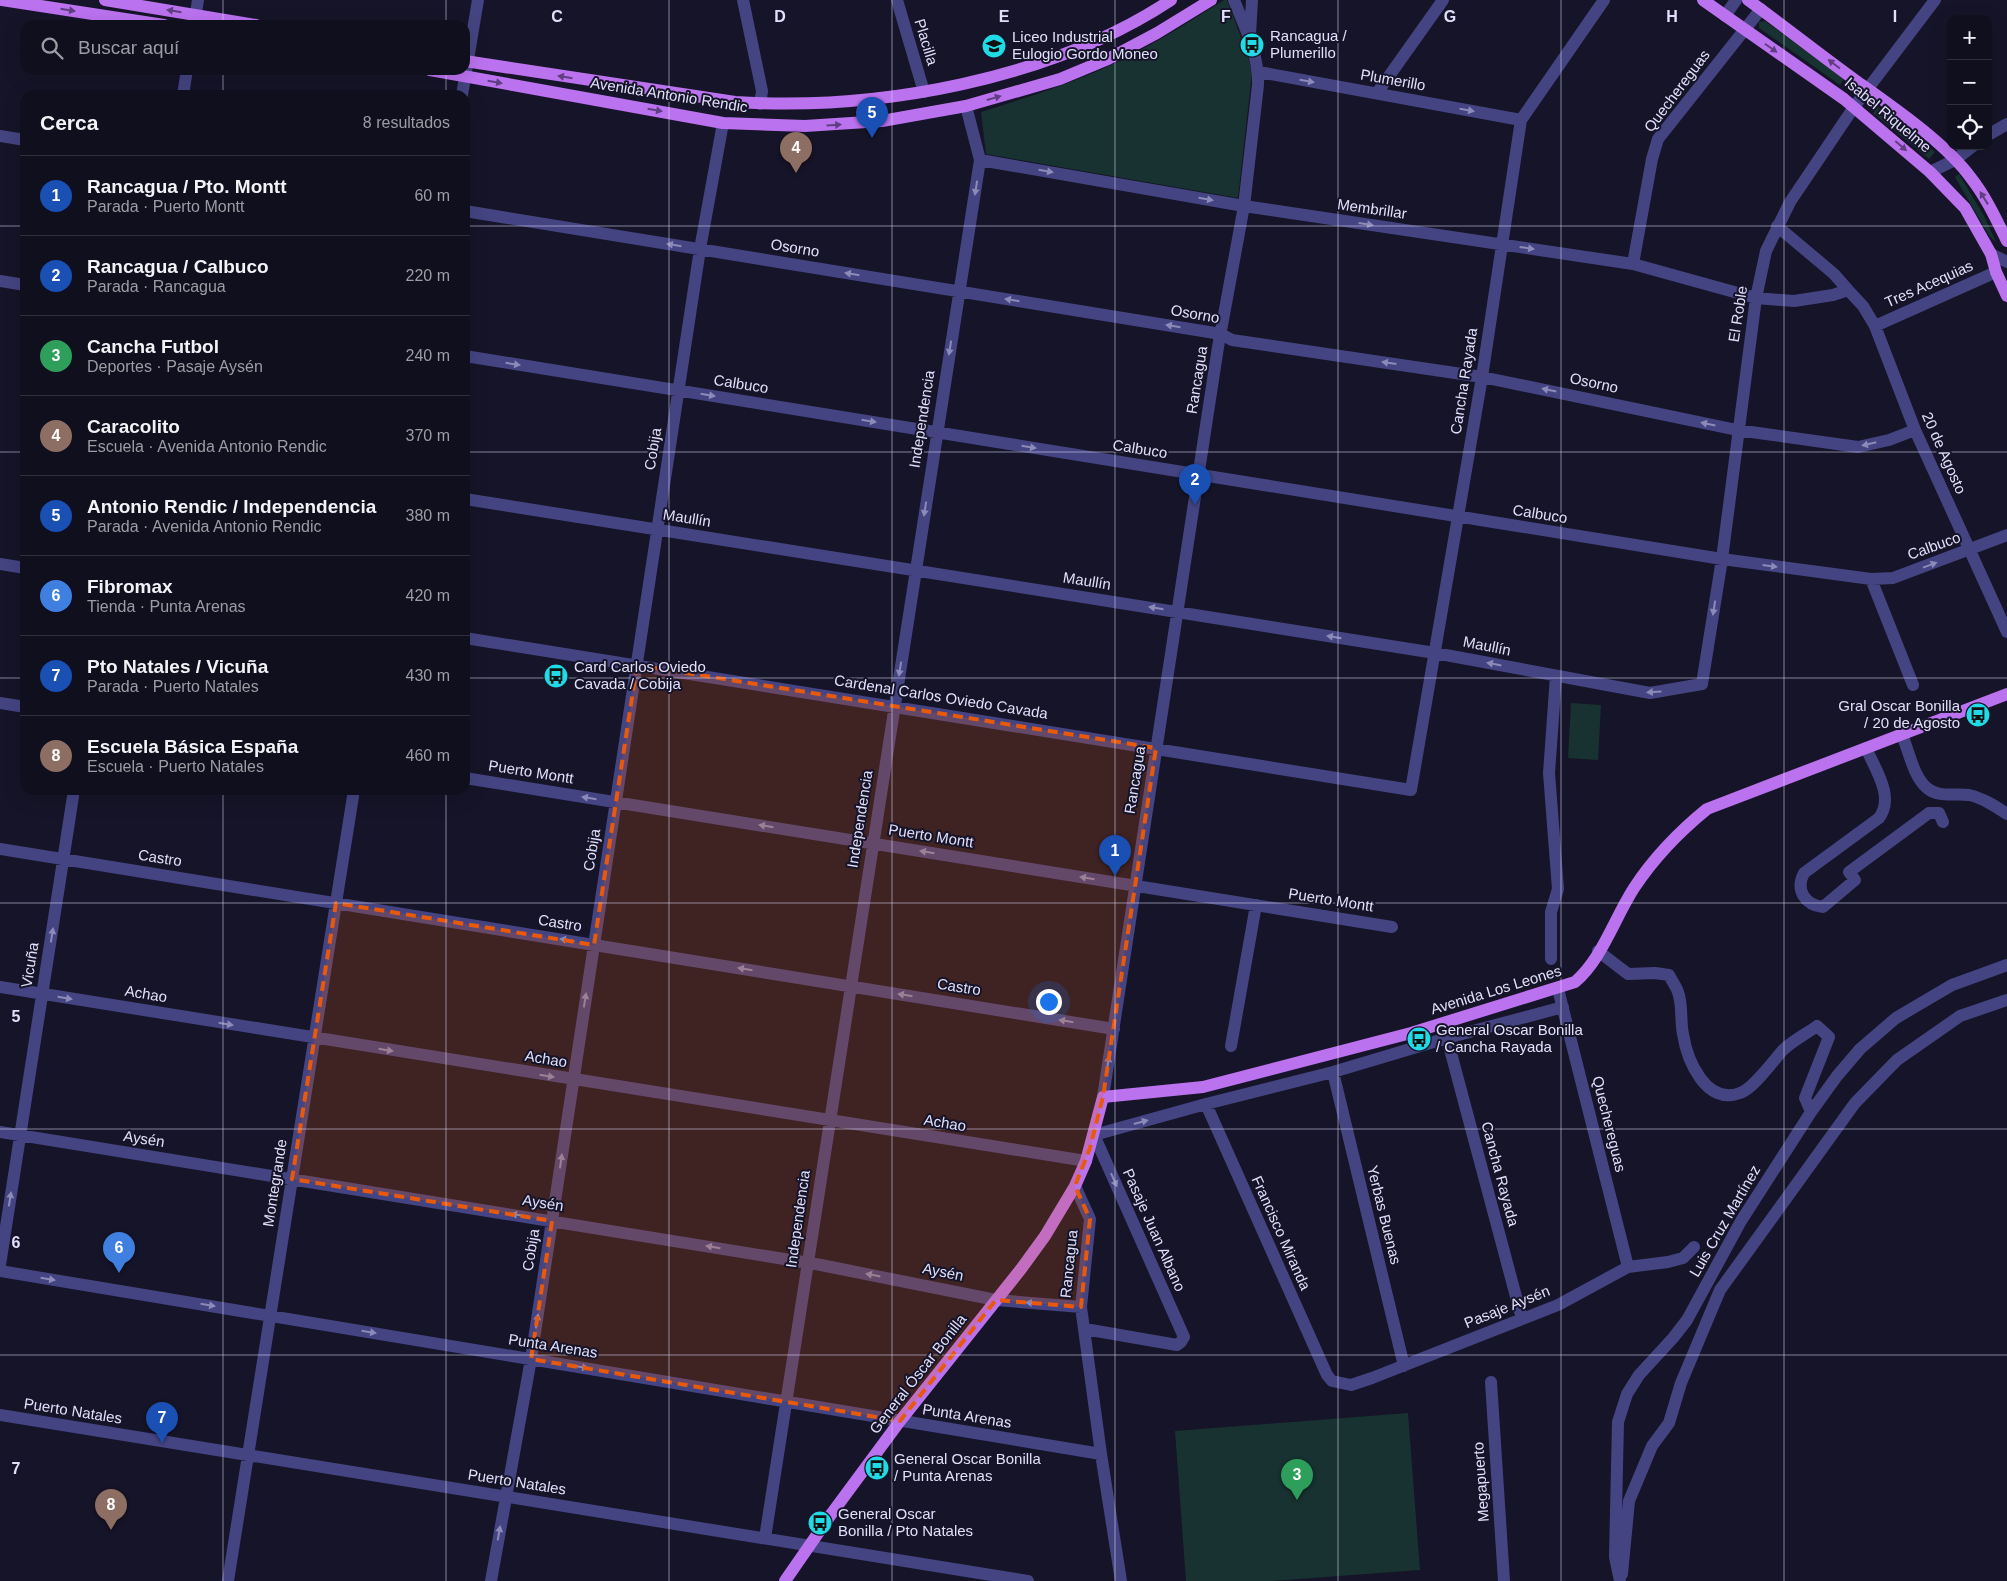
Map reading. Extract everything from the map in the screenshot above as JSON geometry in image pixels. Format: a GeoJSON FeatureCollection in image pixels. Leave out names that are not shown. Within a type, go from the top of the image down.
{"type":"FeatureCollection","features":[{"type":"Feature","properties":{"kind":"main road"},"geometry":{"type":"LineString","coordinates":[[2,0],[132,20]]}},
{"type":"Feature","properties":{"kind":"main road"},"geometry":{"type":"LineString","coordinates":[[105,0],[195,20]]}},
{"type":"Feature","properties":{"kind":"main road","name":"Avenida Antonio Rendic"},"geometry":{"type":"LineString","coordinates":[[470,63],[701,98],[760,104],[846,101],[924,92],[966,84],[1053,58],[1147,15],[1171,0]]}},
{"type":"Feature","properties":{"kind":"main road","name":"Avenida Antonio Rendic"},"geometry":{"type":"LineString","coordinates":[[459,75],[723,123],[805,126],[847,124],[917,116],[966,106],[1060,79],[1108,58],[1157,33],[1211,0]]}},
{"type":"Feature","properties":{"kind":"main road","name":"Isabel Riquelme"},"geometry":{"type":"LineString","coordinates":[[1703,0],[1854,107],[1930,172],[1965,208],[1991,254],[1996,272],[2007,296]]}},
{"type":"Feature","properties":{"kind":"main road","name":"Isabel Riquelme"},"geometry":{"type":"LineString","coordinates":[[1748,0],[1936,141],[1971,177],[1993,212],[2007,241]]}},
{"type":"Feature","properties":{"kind":"main road","name":"Avenida Los Leones"},"geometry":{"type":"LineString","coordinates":[[1103,1097],[1211,1085],[1411,1033],[1558,989],[1574,982],[1588,971],[1634,887],[1670,843],[1692,820],[1707,809],[2007,694]]}},
{"type":"Feature","properties":{"kind":"main road","name":"Rancagua"},"geometry":{"type":"LineString","coordinates":[[1075,1186],[1086,1162],[1103,1097]]}},
{"type":"Feature","properties":{"kind":"main road","name":"General Óscar Bonilla"},"geometry":{"type":"LineString","coordinates":[[785,1581],[809,1545],[900,1422],[1045,1236],[1075,1186]]}},
{"type":"Feature","properties":{"kind":"street"},"geometry":{"type":"LineString","coordinates":[[195,20],[198,0]]}},
{"type":"Feature","properties":{"kind":"street"},"geometry":{"type":"LineString","coordinates":[[470,41],[478,0]]}},
{"type":"Feature","properties":{"kind":"street"},"geometry":{"type":"LineString","coordinates":[[743,0],[762,91],[760,104]]}},
{"type":"Feature","properties":{"kind":"street","name":"Placilla"},"geometry":{"type":"LineString","coordinates":[[896,0],[924,92]]}},
{"type":"Feature","properties":{"kind":"street","name":"Rancagua"},"geometry":{"type":"LineString","coordinates":[[1103,1097],[1198,475],[1244,206],[1259,72],[1250,39],[1234,0]]}},
{"type":"Feature","properties":{"kind":"street","name":"Rancagua"},"geometry":{"type":"LineString","coordinates":[[1250,39],[1252,0]]}},
{"type":"Feature","properties":{"kind":"street"},"geometry":{"type":"LineString","coordinates":[[1377,93],[1443,0]]}},
{"type":"Feature","properties":{"kind":"street","name":"Cancha Rayada"},"geometry":{"type":"LineString","coordinates":[[1411,790],[1482,377],[1521,120],[1604,0]]}},
{"type":"Feature","properties":{"kind":"street"},"geometry":{"type":"LineString","coordinates":[[1725,16],[1736,0]]}},
{"type":"Feature","properties":{"kind":"street","name":"El Roble"},"geometry":{"type":"LineString","coordinates":[[1702,684],[1722,560],[1737,430],[1756,298],[1766,251],[1776,226],[1790,202],[1854,107],[1936,0]]}},
{"type":"Feature","properties":{"kind":"street","name":"Quechereguas"},"geometry":{"type":"LineString","coordinates":[[1633,264],[1652,159],[1658,139],[1761,9]]}},
{"type":"Feature","properties":{"kind":"street","name":"Plumerillo"},"geometry":{"type":"LineString","coordinates":[[1259,72],[1521,120]]}},
{"type":"Feature","properties":{"kind":"street"},"geometry":{"type":"LineString","coordinates":[[184,90],[186,75]]}},
{"type":"Feature","properties":{"kind":"street"},"geometry":{"type":"LineString","coordinates":[[463,90],[465,76]]}},
{"type":"Feature","properties":{"kind":"street","name":"Independencia"},"geometry":{"type":"LineString","coordinates":[[765,1538],[958,291],[980,160],[966,106]]}},
{"type":"Feature","properties":{"kind":"street"},"geometry":{"type":"LineString","coordinates":[[1998,129],[2007,116]]}},
{"type":"Feature","properties":{"kind":"street","name":"Cobija"},"geometry":{"type":"LineString","coordinates":[[491,1581],[531,1359],[700,249],[723,123]]}},
{"type":"Feature","properties":{"kind":"street"},"geometry":{"type":"LineString","coordinates":[[0,136],[20,139]]}},
{"type":"Feature","properties":{"kind":"street"},"geometry":{"type":"LineString","coordinates":[[1930,172],[1954,160],[1968,150]]}},
{"type":"Feature","properties":{"kind":"street","name":"Membrillar"},"geometry":{"type":"LineString","coordinates":[[980,160],[1244,206],[1633,264],[1756,298]]}},
{"type":"Feature","properties":{"kind":"street","name":"Osorno"},"geometry":{"type":"LineString","coordinates":[[470,212],[1221,334],[1232,340],[1482,377],[1737,430],[1858,447],[1889,440],[1915,430]]}},
{"type":"Feature","properties":{"kind":"street","name":"20 de Agosto"},"geometry":{"type":"LineString","coordinates":[[1776,226],[1834,274],[1863,306],[1875,326],[1915,430],[2007,632]]}},
{"type":"Feature","properties":{"kind":"street"},"geometry":{"type":"LineString","coordinates":[[1991,254],[2007,262]]}},
{"type":"Feature","properties":{"kind":"street","name":"Tres Acequias"},"geometry":{"type":"LineString","coordinates":[[1875,326],[1996,272]]}},
{"type":"Feature","properties":{"kind":"street"},"geometry":{"type":"LineString","coordinates":[[0,281],[20,284]]}},
{"type":"Feature","properties":{"kind":"street"},"geometry":{"type":"LineString","coordinates":[[1756,298],[1794,301],[1833,295],[1848,290]]}},
{"type":"Feature","properties":{"kind":"street","name":"Calbuco"},"geometry":{"type":"LineString","coordinates":[[470,357],[1722,560],[1871,579],[1893,578],[2007,535]]}},
{"type":"Feature","properties":{"kind":"street","name":"Maullín"},"geometry":{"type":"LineString","coordinates":[[470,500],[1435,653],[1650,693],[1702,684]]}},
{"type":"Feature","properties":{"kind":"street"},"geometry":{"type":"LineString","coordinates":[[0,564],[20,567]]}},
{"type":"Feature","properties":{"kind":"street"},"geometry":{"type":"LineString","coordinates":[[1871,579],[1913,685]]}},
{"type":"Feature","properties":{"kind":"street","name":"Cardenal Carlos Oviedo Cavada"},"geometry":{"type":"LineString","coordinates":[[470,639],[1411,790]]}},
{"type":"Feature","properties":{"kind":"street"},"geometry":{"type":"LineString","coordinates":[[1551,959],[1552,912],[1558,889],[1549,773],[1556,676]]}},
{"type":"Feature","properties":{"kind":"street"},"geometry":{"type":"LineString","coordinates":[[0,703],[20,706]]}},
{"type":"Feature","properties":{"kind":"street"},"geometry":{"type":"LineString","coordinates":[[1902,735],[1918,776],[1928,789],[1943,795],[1968,795],[1982,799],[2007,814]]}},
{"type":"Feature","properties":{"kind":"street"},"geometry":{"type":"LineString","coordinates":[[1866,748],[1885,793],[1885,810],[1879,818],[1804,873],[1800,888],[1802,896],[1810,904],[1823,906],[1855,880],[1849,872],[1929,813],[1938,813],[1943,822]]}},
{"type":"Feature","properties":{"kind":"street","name":"Puerto Montt"},"geometry":{"type":"LineString","coordinates":[[470,779],[1392,926]]}},
{"type":"Feature","properties":{"kind":"street","name":"Vicuña"},"geometry":{"type":"LineString","coordinates":[[0,1265],[73,795]]}},
{"type":"Feature","properties":{"kind":"street","name":"Montegrande"},"geometry":{"type":"LineString","coordinates":[[228,1581],[353,795]]}},
{"type":"Feature","properties":{"kind":"street","name":"Castro"},"geometry":{"type":"LineString","coordinates":[[0,849],[1114,1029]]}},
{"type":"Feature","properties":{"kind":"street"},"geometry":{"type":"LineString","coordinates":[[1232,1046],[1256,905]]}},
{"type":"Feature","properties":{"kind":"street"},"geometry":{"type":"LineString","coordinates":[[1598,951],[1628,974],[1655,973],[1669,976],[1678,991],[1682,1010],[1682,1034],[1696,1074],[1707,1087],[1722,1096],[1741,1093],[1766,1070],[1784,1049],[1817,1026],[1829,1037],[1804,1098],[1811,1112]]}},
{"type":"Feature","properties":{"kind":"street","name":"Luis Cruz Martínez"},"geometry":{"type":"LineString","coordinates":[[1621,1581],[1614,1558],[1618,1422],[1627,1394],[1639,1375],[1687,1320],[1740,1222],[1836,1076],[1860,1049],[1896,1018],[1952,985],[2007,965]]}},
{"type":"Feature","properties":{"kind":"street","name":"Achao"},"geometry":{"type":"LineString","coordinates":[[0,987],[1086,1162]]}},
{"type":"Feature","properties":{"kind":"street","name":"Quechereguas"},"geometry":{"type":"LineString","coordinates":[[1558,989],[1628,1267]]}},
{"type":"Feature","properties":{"kind":"street"},"geometry":{"type":"LineString","coordinates":[[1621,1581],[1629,1501],[1652,1446],[1669,1423],[1681,1383],[1720,1290],[1855,1103],[1897,1060],[1960,1016],[2007,1000]]}},
{"type":"Feature","properties":{"kind":"street"},"geometry":{"type":"LineString","coordinates":[[1094,1135],[1563,1008]]}},
{"type":"Feature","properties":{"kind":"street","name":"Cancha Rayada"},"geometry":{"type":"LineString","coordinates":[[1447,1038],[1522,1319]]}},
{"type":"Feature","properties":{"kind":"street","name":"Yerbas Buenas"},"geometry":{"type":"LineString","coordinates":[[1332,1072],[1404,1366]]}},
{"type":"Feature","properties":{"kind":"street","name":"Francisco Miranda"},"geometry":{"type":"LineString","coordinates":[[1206,1104],[1327,1375]]}},
{"type":"Feature","properties":{"kind":"street","name":"Aysén"},"geometry":{"type":"LineString","coordinates":[[0,1132],[808,1262],[996,1300],[1081,1307]]}},
{"type":"Feature","properties":{"kind":"street","name":"Pasaje Juan Albano"},"geometry":{"type":"LineString","coordinates":[[1085,1329],[1177,1345],[1184,1337],[1094,1135]]}},
{"type":"Feature","properties":{"kind":"street","name":"Rancagua"},"geometry":{"type":"LineString","coordinates":[[1075,1186],[1090,1219],[1081,1307],[1121,1581]]}},
{"type":"Feature","properties":{"kind":"street","name":"Pasaje Aysén"},"geometry":{"type":"LineString","coordinates":[[1327,1375],[1332,1381],[1351,1385],[1558,1305],[1628,1267],[1668,1262],[1682,1258],[1694,1246]]}},
{"type":"Feature","properties":{"kind":"street","name":"Punta Arenas"},"geometry":{"type":"LineString","coordinates":[[0,1271],[1101,1454]]}},
{"type":"Feature","properties":{"kind":"street","name":"Megapuerto"},"geometry":{"type":"LineString","coordinates":[[1491,1382],[1504,1581]]}},
{"type":"Feature","properties":{"kind":"street","name":"Puerto Natales"},"geometry":{"type":"LineString","coordinates":[[0,1415],[1028,1581]]}},
{"type":"Feature","properties":{"kind":"highlighted area"},"geometry":{"type":"Polygon","coordinates":[[[637,665],[1156,748],[1103,1097],[1090,1148],[1075,1186],[1090,1219],[1081,1307],[996,1300],[900,1421],[531,1359],[552,1221],[292,1179],[336,903],[594,945],[637,665]]]}},
{"type":"Feature","properties":{"kind":"green space"},"geometry":{"type":"Polygon","coordinates":[[[1224,0],[1227,0],[1248,56],[1252,73],[1238,198],[986,154],[981,112],[1063,85],[1111,65],[1154,43],[1224,0]]]}},
{"type":"Feature","properties":{"kind":"green space"},"geometry":{"type":"Polygon","coordinates":[[[1765,21],[1844,79],[1840,85],[1759,28],[1759,22],[1765,21]]]}},
{"type":"Feature","properties":{"kind":"green space"},"geometry":{"type":"Polygon","coordinates":[[[1878,107],[1935,152],[1929,159],[1873,113],[1878,107]]]}},
{"type":"Feature","properties":{"kind":"green space"},"geometry":{"type":"Polygon","coordinates":[[[1959,174],[1984,216],[1996,242],[1990,237],[1955,177],[1959,174]]]}},
{"type":"Feature","properties":{"kind":"green space"},"geometry":{"type":"Polygon","coordinates":[[[1571,703],[1601,705],[1598,760],[1568,758],[1571,703]]]}},
{"type":"Feature","properties":{"kind":"green space"},"geometry":{"type":"Polygon","coordinates":[[[1408,1413],[1420,1570],[1272,1581],[1186,1581],[1175,1431],[1408,1413]]]}},
{"type":"Feature","properties":{"kind":"place","name":"Rancagua / Plumerillo"},"geometry":{"type":"Point","coordinates":[1252,45]}},
{"type":"Feature","properties":{"kind":"place","name":"Liceo Industrial Eulogio Gordo Moneo"},"geometry":{"type":"Point","coordinates":[994,46]}},
{"type":"Feature","properties":{"kind":"place","name":"Antonio Rendic / Independencia"},"geometry":{"type":"Point","coordinates":[872,138]}},
{"type":"Feature","properties":{"kind":"place","name":"Caracolito"},"geometry":{"type":"Point","coordinates":[796,173]}},
{"type":"Feature","properties":{"kind":"place","name":"Rancagua / Calbuco"},"geometry":{"type":"Point","coordinates":[1195,505]}},
{"type":"Feature","properties":{"kind":"place","name":"Card Carlos Oviedo Cavada / Cobija"},"geometry":{"type":"Point","coordinates":[556,676]}},
{"type":"Feature","properties":{"kind":"place","name":"Gral Oscar Bonilla / 20 de Agosto"},"geometry":{"type":"Point","coordinates":[1978,715]}},
{"type":"Feature","properties":{"kind":"place","name":"Rancagua / Pto. Montt"},"geometry":{"type":"Point","coordinates":[1115,876]}},
{"type":"Feature","properties":{"kind":"place","name":"General Oscar Bonilla / Cancha Rayada"},"geometry":{"type":"Point","coordinates":[1419,1039]}},
{"type":"Feature","properties":{"kind":"place","name":"Fibromax"},"geometry":{"type":"Point","coordinates":[119,1273]}},
{"type":"Feature","properties":{"kind":"place","name":"Pto Natales / Vicuña"},"geometry":{"type":"Point","coordinates":[162,1443]}},
{"type":"Feature","properties":{"kind":"place","name":"General Oscar Bonilla / Punta Arenas"},"geometry":{"type":"Point","coordinates":[877,1468]}},
{"type":"Feature","properties":{"kind":"place","name":"Cancha Futbol"},"geometry":{"type":"Point","coordinates":[1297,1500]}},
{"type":"Feature","properties":{"kind":"place","name":"General Oscar Bonilla / Pto Natales"},"geometry":{"type":"Point","coordinates":[820,1523]}},
{"type":"Feature","properties":{"kind":"place","name":"Escuela Básica España"},"geometry":{"type":"Point","coordinates":[111,1530]}}]}
